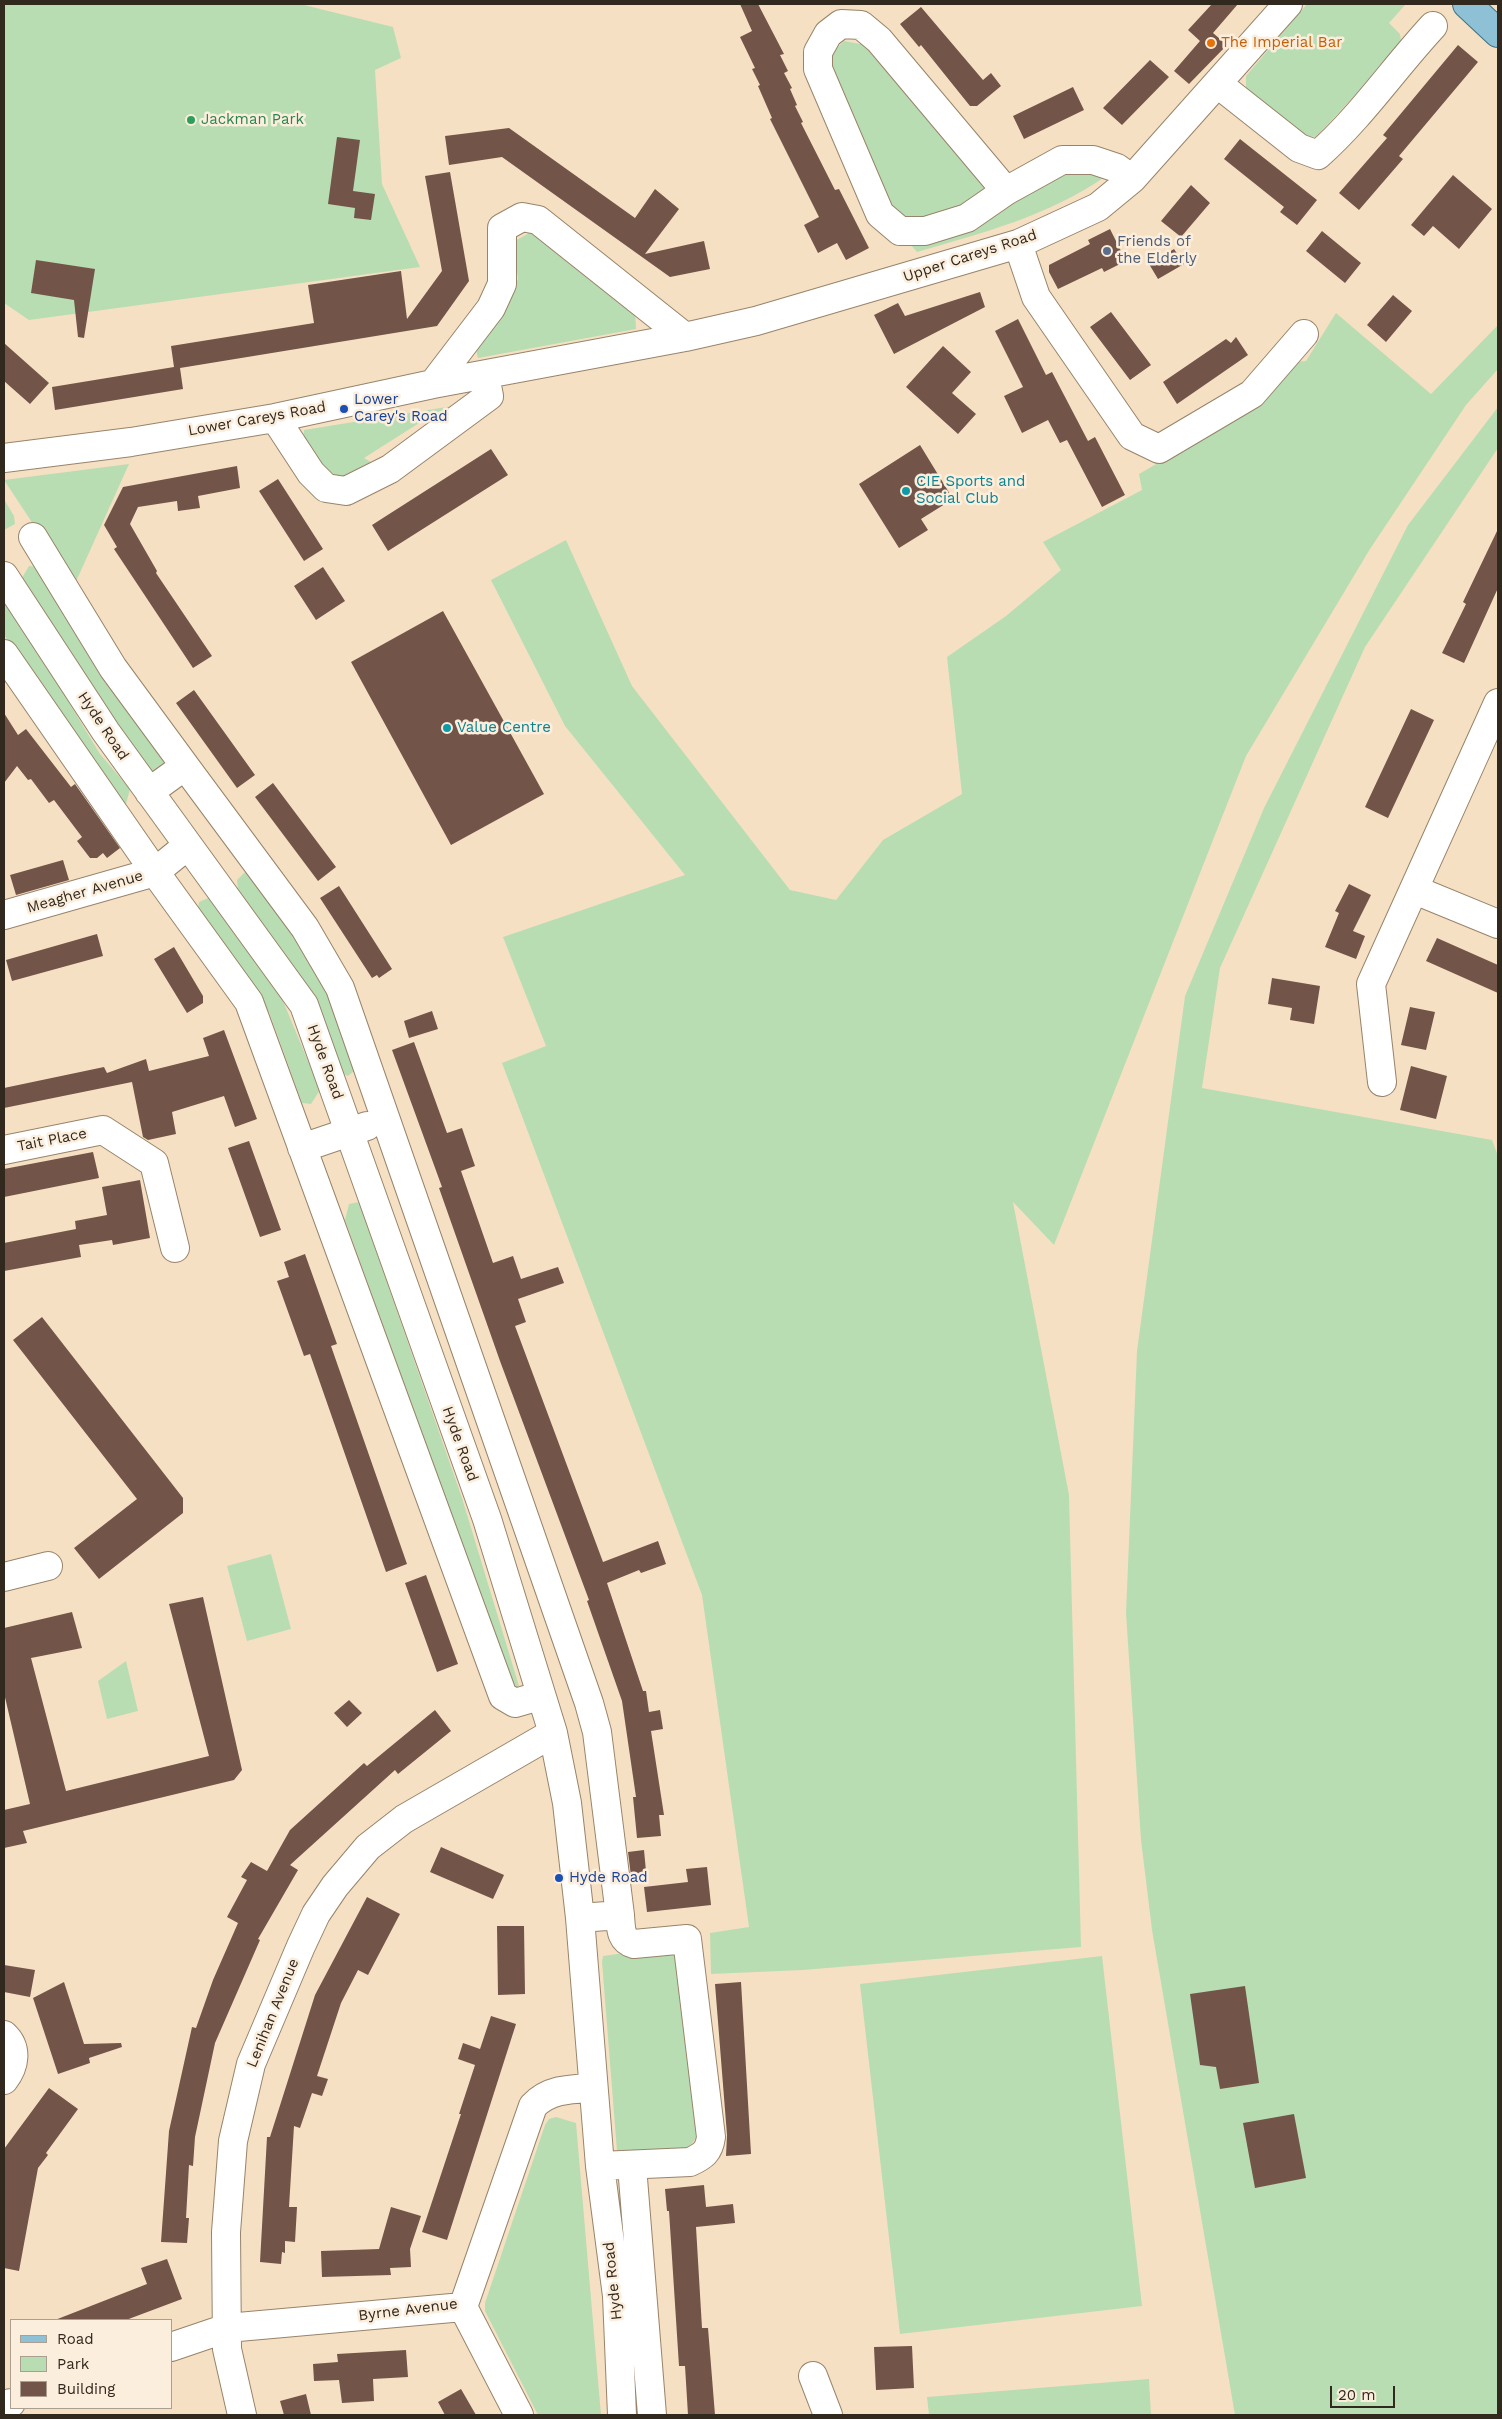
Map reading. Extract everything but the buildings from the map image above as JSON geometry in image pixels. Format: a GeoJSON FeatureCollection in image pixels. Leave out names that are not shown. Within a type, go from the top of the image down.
{"type":"FeatureCollection","features":[{"type":"Feature","properties":{"kind":"main road"},"geometry":{"type":"LineString","coordinates":[[1467,4],[1498,33]]}},
{"type":"Feature","properties":{"kind":"street","name":"Upper Careys Road"},"geometry":{"type":"LineString","coordinates":[[685,337],[756,321],[1018,244],[1098,207],[1132,179],[1288,4]]}},
{"type":"Feature","properties":{"kind":"street"},"geometry":{"type":"LineString","coordinates":[[1006,191],[879,40],[861,25],[841,24],[828,34],[818,52],[818,69],[880,214],[900,231],[925,231],[967,218],[1006,191],[1062,160],[1093,160],[1117,168],[1132,179]]}},
{"type":"Feature","properties":{"kind":"street"},"geometry":{"type":"LineString","coordinates":[[1218,84],[1299,148],[1318,155],[1341,135],[1402,60],[1433,26]]}},
{"type":"Feature","properties":{"kind":"street"},"geometry":{"type":"LineString","coordinates":[[433,384],[491,308],[502,284],[502,228],[522,217],[538,220],[685,337]]}},
{"type":"Feature","properties":{"kind":"street"},"geometry":{"type":"LineString","coordinates":[[1018,244],[1036,296],[1126,428],[1132,436],[1159,449],[1252,394],[1304,334]]}},
{"type":"Feature","properties":{"kind":"street","name":"Lower Careys Road"},"geometry":{"type":"LineString","coordinates":[[4,458],[131,442],[275,418],[433,384],[485,376],[685,337]]}},
{"type":"Feature","properties":{"kind":"street"},"geometry":{"type":"LineString","coordinates":[[275,418],[312,473],[326,488],[346,491],[390,470],[489,396],[485,376]]}},
{"type":"Feature","properties":{"kind":"street"},"geometry":{"type":"LineString","coordinates":[[33,537],[113,668],[305,928],[340,988],[589,1703],[596,1732],[622,1935],[627,1942],[634,1944],[687,1939],[711,2137],[709,2149],[702,2156],[690,2162],[600,2166]]}},
{"type":"Feature","properties":{"kind":"street","name":"Hyde Road"},"geometry":{"type":"LineString","coordinates":[[4,576],[106,732],[304,1005],[487,1519],[553,1733],[567,1803],[580,1918],[592,2088],[617,2296],[622,2415]]}},
{"type":"Feature","properties":{"kind":"street"},"geometry":{"type":"LineString","coordinates":[[4,654],[155,872],[248,1002],[503,1696],[515,1703],[529,1699]]}},
{"type":"Feature","properties":{"kind":"street"},"geometry":{"type":"LineString","coordinates":[[1382,1082],[1371,984],[1498,703]]}},
{"type":"Feature","properties":{"kind":"street"},"geometry":{"type":"LineString","coordinates":[[149,792],[184,766]]}},
{"type":"Feature","properties":{"kind":"street","name":"Meagher Avenue"},"geometry":{"type":"LineString","coordinates":[[4,915],[155,872],[187,846]]}},
{"type":"Feature","properties":{"kind":"street"},"geometry":{"type":"LineString","coordinates":[[209,874],[245,848]]}},
{"type":"Feature","properties":{"kind":"street"},"geometry":{"type":"LineString","coordinates":[[1415,890],[1498,924]]}},
{"type":"Feature","properties":{"kind":"street"},"geometry":{"type":"LineString","coordinates":[[302,1148],[350,1133],[386,1118]]}},
{"type":"Feature","properties":{"kind":"street","name":"Tait Place"},"geometry":{"type":"LineString","coordinates":[[4,1150],[103,1130],[154,1162],[175,1248]]}},
{"type":"Feature","properties":{"kind":"street"},"geometry":{"type":"LineString","coordinates":[[4,1577],[48,1566]]}},
{"type":"Feature","properties":{"kind":"street","name":"Lenihan Avenue"},"geometry":{"type":"LineString","coordinates":[[242,2415],[227,2349],[226,2232],[232,2140],[252,2064],[301,1946],[316,1914],[340,1877],[368,1847],[404,1819],[553,1733]]}},
{"type":"Feature","properties":{"kind":"street"},"geometry":{"type":"LineString","coordinates":[[580,1918],[620,1915]]}},
{"type":"Feature","properties":{"kind":"street"},"geometry":{"type":"LineString","coordinates":[[4,2035],[12,2046],[14,2054],[10,2072],[4,2080]]}},
{"type":"Feature","properties":{"kind":"street","name":"Byrne Avenue"},"geometry":{"type":"LineString","coordinates":[[172,2347],[227,2328],[462,2307],[533,2106],[540,2098],[552,2092],[592,2088]]}},
{"type":"Feature","properties":{"kind":"street"},"geometry":{"type":"LineString","coordinates":[[632,2166],[652,2415]]}},
{"type":"Feature","properties":{"kind":"street"},"geometry":{"type":"LineString","coordinates":[[462,2307],[518,2415]]}},
{"type":"Feature","properties":{"kind":"street"},"geometry":{"type":"LineString","coordinates":[[813,2376],[828,2415]]}},
{"type":"Feature","properties":{"kind":"green space","name":"Jackman Park"},"geometry":{"type":"Polygon","coordinates":[[[4,4],[300,4],[393,27],[401,58],[375,70],[382,184],[420,267],[29,320],[4,303],[4,4]]]}},
{"type":"Feature","properties":{"kind":"green space"},"geometry":{"type":"Polygon","coordinates":[[[1307,4],[1406,4],[1389,23],[1400,34],[1399,48],[1316,137],[1304,136],[1246,90],[1246,76],[1307,4]]]}},
{"type":"Feature","properties":{"kind":"green space"},"geometry":{"type":"Polygon","coordinates":[[[844,41],[866,45],[987,186],[973,201],[953,212],[911,225],[890,209],[832,67],[831,54],[844,41]]]}},
{"type":"Feature","properties":{"kind":"green space"},"geometry":{"type":"Polygon","coordinates":[[[1080,170],[1106,176],[1062,202],[1015,222],[917,252],[910,244],[1051,177],[1080,170]]]}},
{"type":"Feature","properties":{"kind":"green space"},"geometry":{"type":"Polygon","coordinates":[[[531,232],[635,311],[636,329],[478,358],[475,346],[518,279],[513,242],[531,232]]]}},
{"type":"Feature","properties":{"kind":"green space"},"geometry":{"type":"Polygon","coordinates":[[[1336,313],[1431,394],[1498,325],[1498,369],[1466,405],[1370,549],[1246,756],[1054,1245],[1013,1202],[1069,1495],[1081,1947],[803,1970],[711,1974],[710,1933],[749,1927],[702,1595],[502,1063],[546,1046],[503,937],[685,875],[565,726],[491,580],[566,540],[632,686],[790,890],[836,900],[883,840],[962,794],[947,657],[1006,616],[1061,570],[1043,542],[1142,490],[1139,474],[1243,414],[1291,362],[1306,361],[1336,313]]]}},
{"type":"Feature","properties":{"kind":"green space"},"geometry":{"type":"Polygon","coordinates":[[[453,406],[446,427],[427,418],[364,458],[381,468],[332,484],[303,444],[304,430],[453,406]]]}},
{"type":"Feature","properties":{"kind":"green space"},"geometry":{"type":"Polygon","coordinates":[[[1498,407],[1498,448],[1365,647],[1220,968],[1202,1088],[1492,1140],[1498,1156],[1498,2415],[1235,2415],[1152,1930],[1141,1840],[1126,1613],[1137,1351],[1185,996],[1264,808],[1408,525],[1498,407]]]}},
{"type":"Feature","properties":{"kind":"green space"},"geometry":{"type":"Polygon","coordinates":[[[129,464],[74,586],[4,480],[129,464]]]}},
{"type":"Feature","properties":{"kind":"green space"},"geometry":{"type":"Polygon","coordinates":[[[4,499],[14,516],[15,524],[4,530],[4,499]]]}},
{"type":"Feature","properties":{"kind":"green space"},"geometry":{"type":"Polygon","coordinates":[[[29,566],[40,567],[163,756],[165,770],[156,778],[144,770],[22,578],[29,566]]]}},
{"type":"Feature","properties":{"kind":"green space"},"geometry":{"type":"Polygon","coordinates":[[[4,595],[100,754],[130,789],[126,804],[116,801],[4,635],[4,595]]]}},
{"type":"Feature","properties":{"kind":"green space"},"geometry":{"type":"Polygon","coordinates":[[[250,867],[327,974],[359,1067],[348,1076],[340,1073],[308,991],[238,890],[237,880],[250,867]]]}},
{"type":"Feature","properties":{"kind":"green space"},"geometry":{"type":"Polygon","coordinates":[[[213,896],[278,989],[320,1090],[311,1104],[302,1103],[269,1012],[198,909],[199,902],[213,896]]]}},
{"type":"Feature","properties":{"kind":"green space"},"geometry":{"type":"Polygon","coordinates":[[[359,1202],[462,1498],[519,1686],[514,1687],[510,1680],[345,1220],[349,1204],[359,1202]]]}},
{"type":"Feature","properties":{"kind":"green space"},"geometry":{"type":"Polygon","coordinates":[[[271,1554],[291,1629],[247,1641],[227,1566],[271,1554]]]}},
{"type":"Feature","properties":{"kind":"green space"},"geometry":{"type":"Polygon","coordinates":[[[126,1661],[138,1711],[107,1719],[98,1681],[126,1661]]]}},
{"type":"Feature","properties":{"kind":"green space"},"geometry":{"type":"Polygon","coordinates":[[[639,1951],[676,1954],[686,1980],[696,2138],[685,2152],[621,2155],[617,2151],[602,1962],[603,1956],[639,1951]]]}},
{"type":"Feature","properties":{"kind":"green space"},"geometry":{"type":"Polygon","coordinates":[[[1102,1956],[1142,2306],[900,2334],[860,1984],[1102,1956]]]}},
{"type":"Feature","properties":{"kind":"green space"},"geometry":{"type":"Polygon","coordinates":[[[556,2117],[576,2123],[601,2415],[538,2415],[485,2311],[485,2303],[545,2125],[549,2119],[556,2117]]]}},
{"type":"Feature","properties":{"kind":"green space"},"geometry":{"type":"Polygon","coordinates":[[[1149,2379],[1151,2415],[929,2415],[927,2397],[1149,2379]]]}},
{"type":"Feature","properties":{"kind":"place","name":"The Imperial Bar"},"geometry":{"type":"Point","coordinates":[1211,43]}},
{"type":"Feature","properties":{"kind":"place","name":"Jackman Park"},"geometry":{"type":"Point","coordinates":[191,120]}},
{"type":"Feature","properties":{"kind":"place","name":"Friends of the Elderly"},"geometry":{"type":"Point","coordinates":[1107,251]}},
{"type":"Feature","properties":{"kind":"place","name":"Lower Carey's Road"},"geometry":{"type":"Point","coordinates":[344,409]}},
{"type":"Feature","properties":{"kind":"place","name":"CIE Sports and Social Club"},"geometry":{"type":"Point","coordinates":[906,491]}},
{"type":"Feature","properties":{"kind":"place","name":"Value Centre"},"geometry":{"type":"Point","coordinates":[447,728]}},
{"type":"Feature","properties":{"kind":"place","name":"Hyde Road"},"geometry":{"type":"Point","coordinates":[559,1878]}}]}
